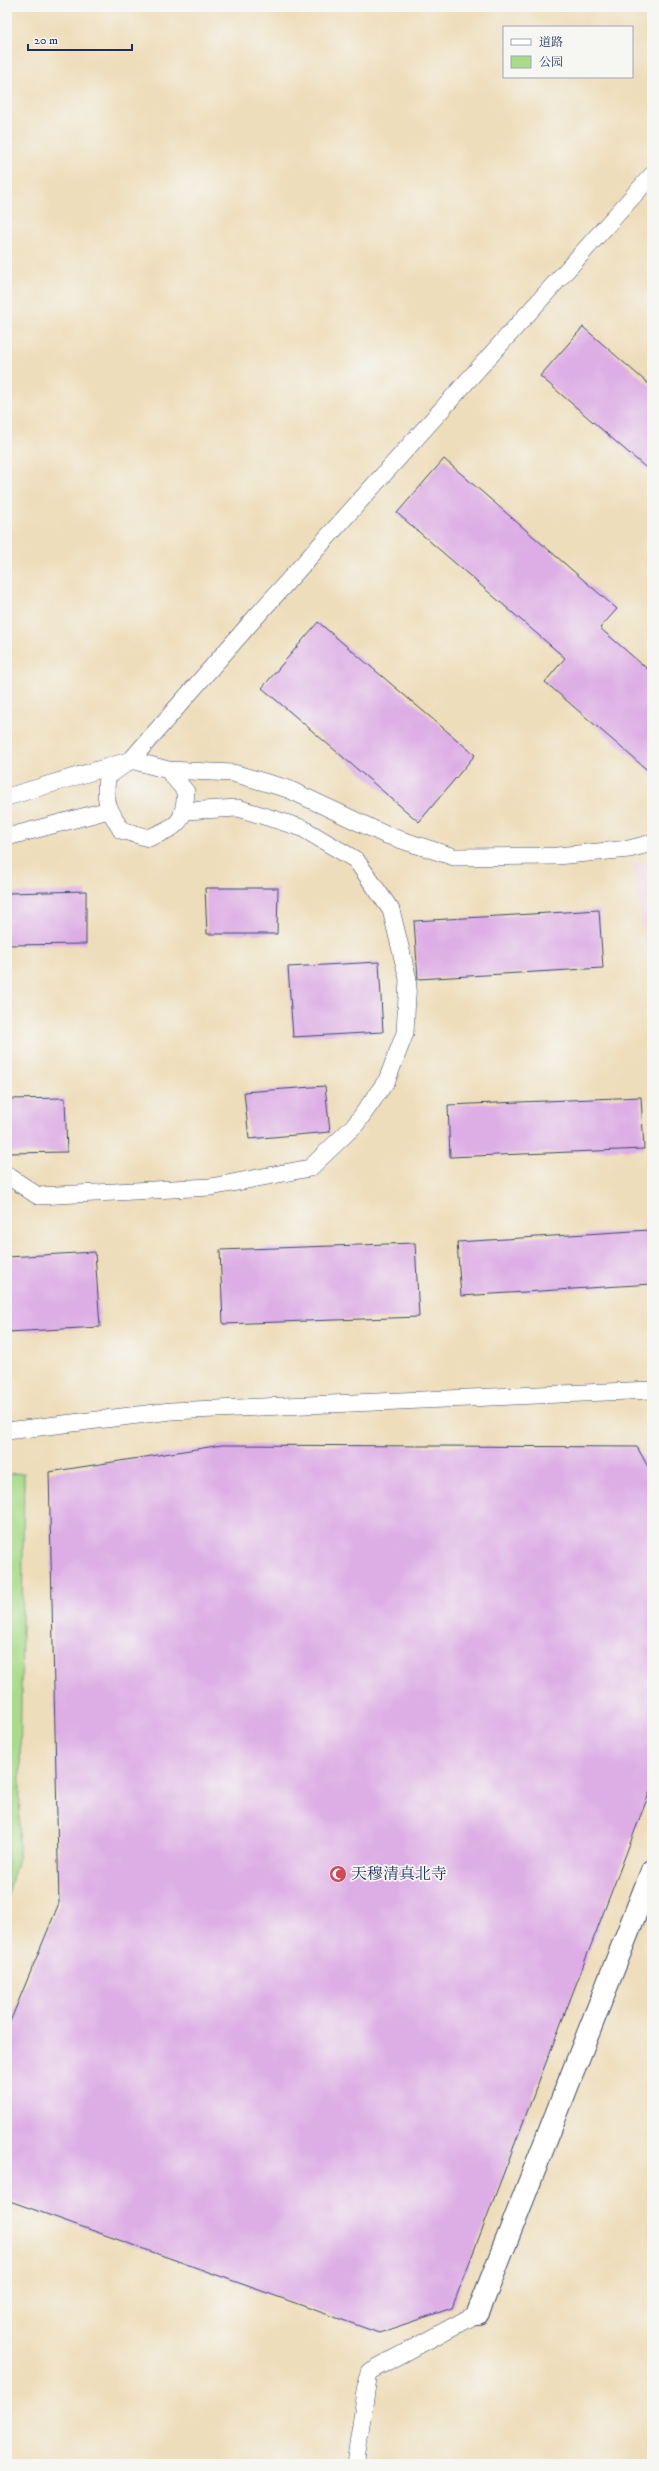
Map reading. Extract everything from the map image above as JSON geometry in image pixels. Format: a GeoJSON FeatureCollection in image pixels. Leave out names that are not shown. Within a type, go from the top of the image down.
{"type":"FeatureCollection","features":[{"type":"Feature","properties":{"kind":"street"},"geometry":{"type":"LineString","coordinates":[[478,2313],[652,1871]]}},
{"type":"Feature","properties":{"kind":"lane"},"geometry":{"type":"LineString","coordinates":[[168,770],[186,792],[184,811],[177,826],[149,838],[121,830],[109,810],[104,797],[107,777],[131,760],[259,613],[652,175]]}},
{"type":"Feature","properties":{"kind":"lane"},"geometry":{"type":"LineString","coordinates":[[7,797],[131,760],[168,770],[233,773],[288,789],[386,836],[454,857],[557,856],[629,849],[652,843]]}},
{"type":"Feature","properties":{"kind":"lane"},"geometry":{"type":"LineString","coordinates":[[7,1175],[38,1196],[211,1187],[310,1168],[356,1124],[387,1080],[405,1033],[408,979],[391,910],[356,860],[302,828],[238,808],[184,811]]}},
{"type":"Feature","properties":{"kind":"lane"},"geometry":{"type":"LineString","coordinates":[[7,837],[109,810]]}},
{"type":"Feature","properties":{"kind":"lane"},"geometry":{"type":"LineString","coordinates":[[7,1431],[171,1411],[652,1390]]}},
{"type":"Feature","properties":{"kind":"lane"},"geometry":{"type":"LineString","coordinates":[[355,2464],[369,2372],[478,2313]]}},
{"type":"Feature","properties":{"kind":"shaded area"},"geometry":{"type":"Polygon","coordinates":[[[652,862],[652,988],[633,865],[652,862]]]}},
{"type":"Feature","properties":{"kind":"green space"},"geometry":{"type":"Polygon","coordinates":[[[24,1473],[19,1854],[7,1898],[7,1474],[24,1473]]]}},
{"type":"Feature","properties":{"kind":"building"},"geometry":{"type":"Polygon","coordinates":[[[583,327],[652,387],[652,473],[540,376],[583,327]]]}},
{"type":"Feature","properties":{"kind":"building"},"geometry":{"type":"Polygon","coordinates":[[[444,459],[617,609],[600,628],[652,673],[652,774],[545,682],[565,658],[397,513],[444,459]]]}},
{"type":"Feature","properties":{"kind":"building"},"geometry":{"type":"Polygon","coordinates":[[[318,622],[475,755],[419,822],[262,688],[318,622]]]}},
{"type":"Feature","properties":{"kind":"building"},"geometry":{"type":"Polygon","coordinates":[[[205,888],[278,888],[277,934],[207,934],[205,888]]]}},
{"type":"Feature","properties":{"kind":"building"},"geometry":{"type":"Polygon","coordinates":[[[86,891],[86,944],[7,945],[7,893],[86,891]]]}},
{"type":"Feature","properties":{"kind":"building"},"geometry":{"type":"Polygon","coordinates":[[[652,896],[652,916],[651,916],[648,897],[652,896]]]}},
{"type":"Feature","properties":{"kind":"building"},"geometry":{"type":"Polygon","coordinates":[[[599,910],[603,968],[418,979],[414,921],[599,910]]]}},
{"type":"Feature","properties":{"kind":"building"},"geometry":{"type":"Polygon","coordinates":[[[379,962],[383,1032],[293,1037],[288,967],[379,962]]]}},
{"type":"Feature","properties":{"kind":"building"},"geometry":{"type":"Polygon","coordinates":[[[7,1010],[11,1054],[7,1055],[7,1010]]]}},
{"type":"Feature","properties":{"kind":"building"},"geometry":{"type":"Polygon","coordinates":[[[325,1086],[330,1132],[249,1139],[244,1092],[325,1086]]]}},
{"type":"Feature","properties":{"kind":"building"},"geometry":{"type":"Polygon","coordinates":[[[641,1097],[644,1149],[450,1157],[448,1105],[641,1097]]]}},
{"type":"Feature","properties":{"kind":"building"},"geometry":{"type":"Polygon","coordinates":[[[65,1098],[67,1152],[7,1153],[7,1099],[65,1098]]]}},
{"type":"Feature","properties":{"kind":"building"},"geometry":{"type":"Polygon","coordinates":[[[649,1230],[652,1284],[461,1296],[457,1242],[649,1230]]]}},
{"type":"Feature","properties":{"kind":"building"},"geometry":{"type":"Polygon","coordinates":[[[415,1243],[419,1317],[223,1324],[220,1250],[415,1243]]]}},
{"type":"Feature","properties":{"kind":"building"},"geometry":{"type":"Polygon","coordinates":[[[95,1252],[100,1327],[7,1332],[7,1257],[95,1252]]]}},
{"type":"Feature","properties":{"kind":"building","name":"天穆清真北寺"},"geometry":{"type":"Polygon","coordinates":[[[222,1445],[637,1447],[652,1474],[652,1786],[452,2308],[379,2333],[7,2200],[7,2029],[59,1903],[49,1472],[222,1445]]]}},
{"type":"Feature","properties":{"kind":"place","name":"天穆清真北寺"},"geometry":{"type":"Point","coordinates":[338,1874]}}]}
